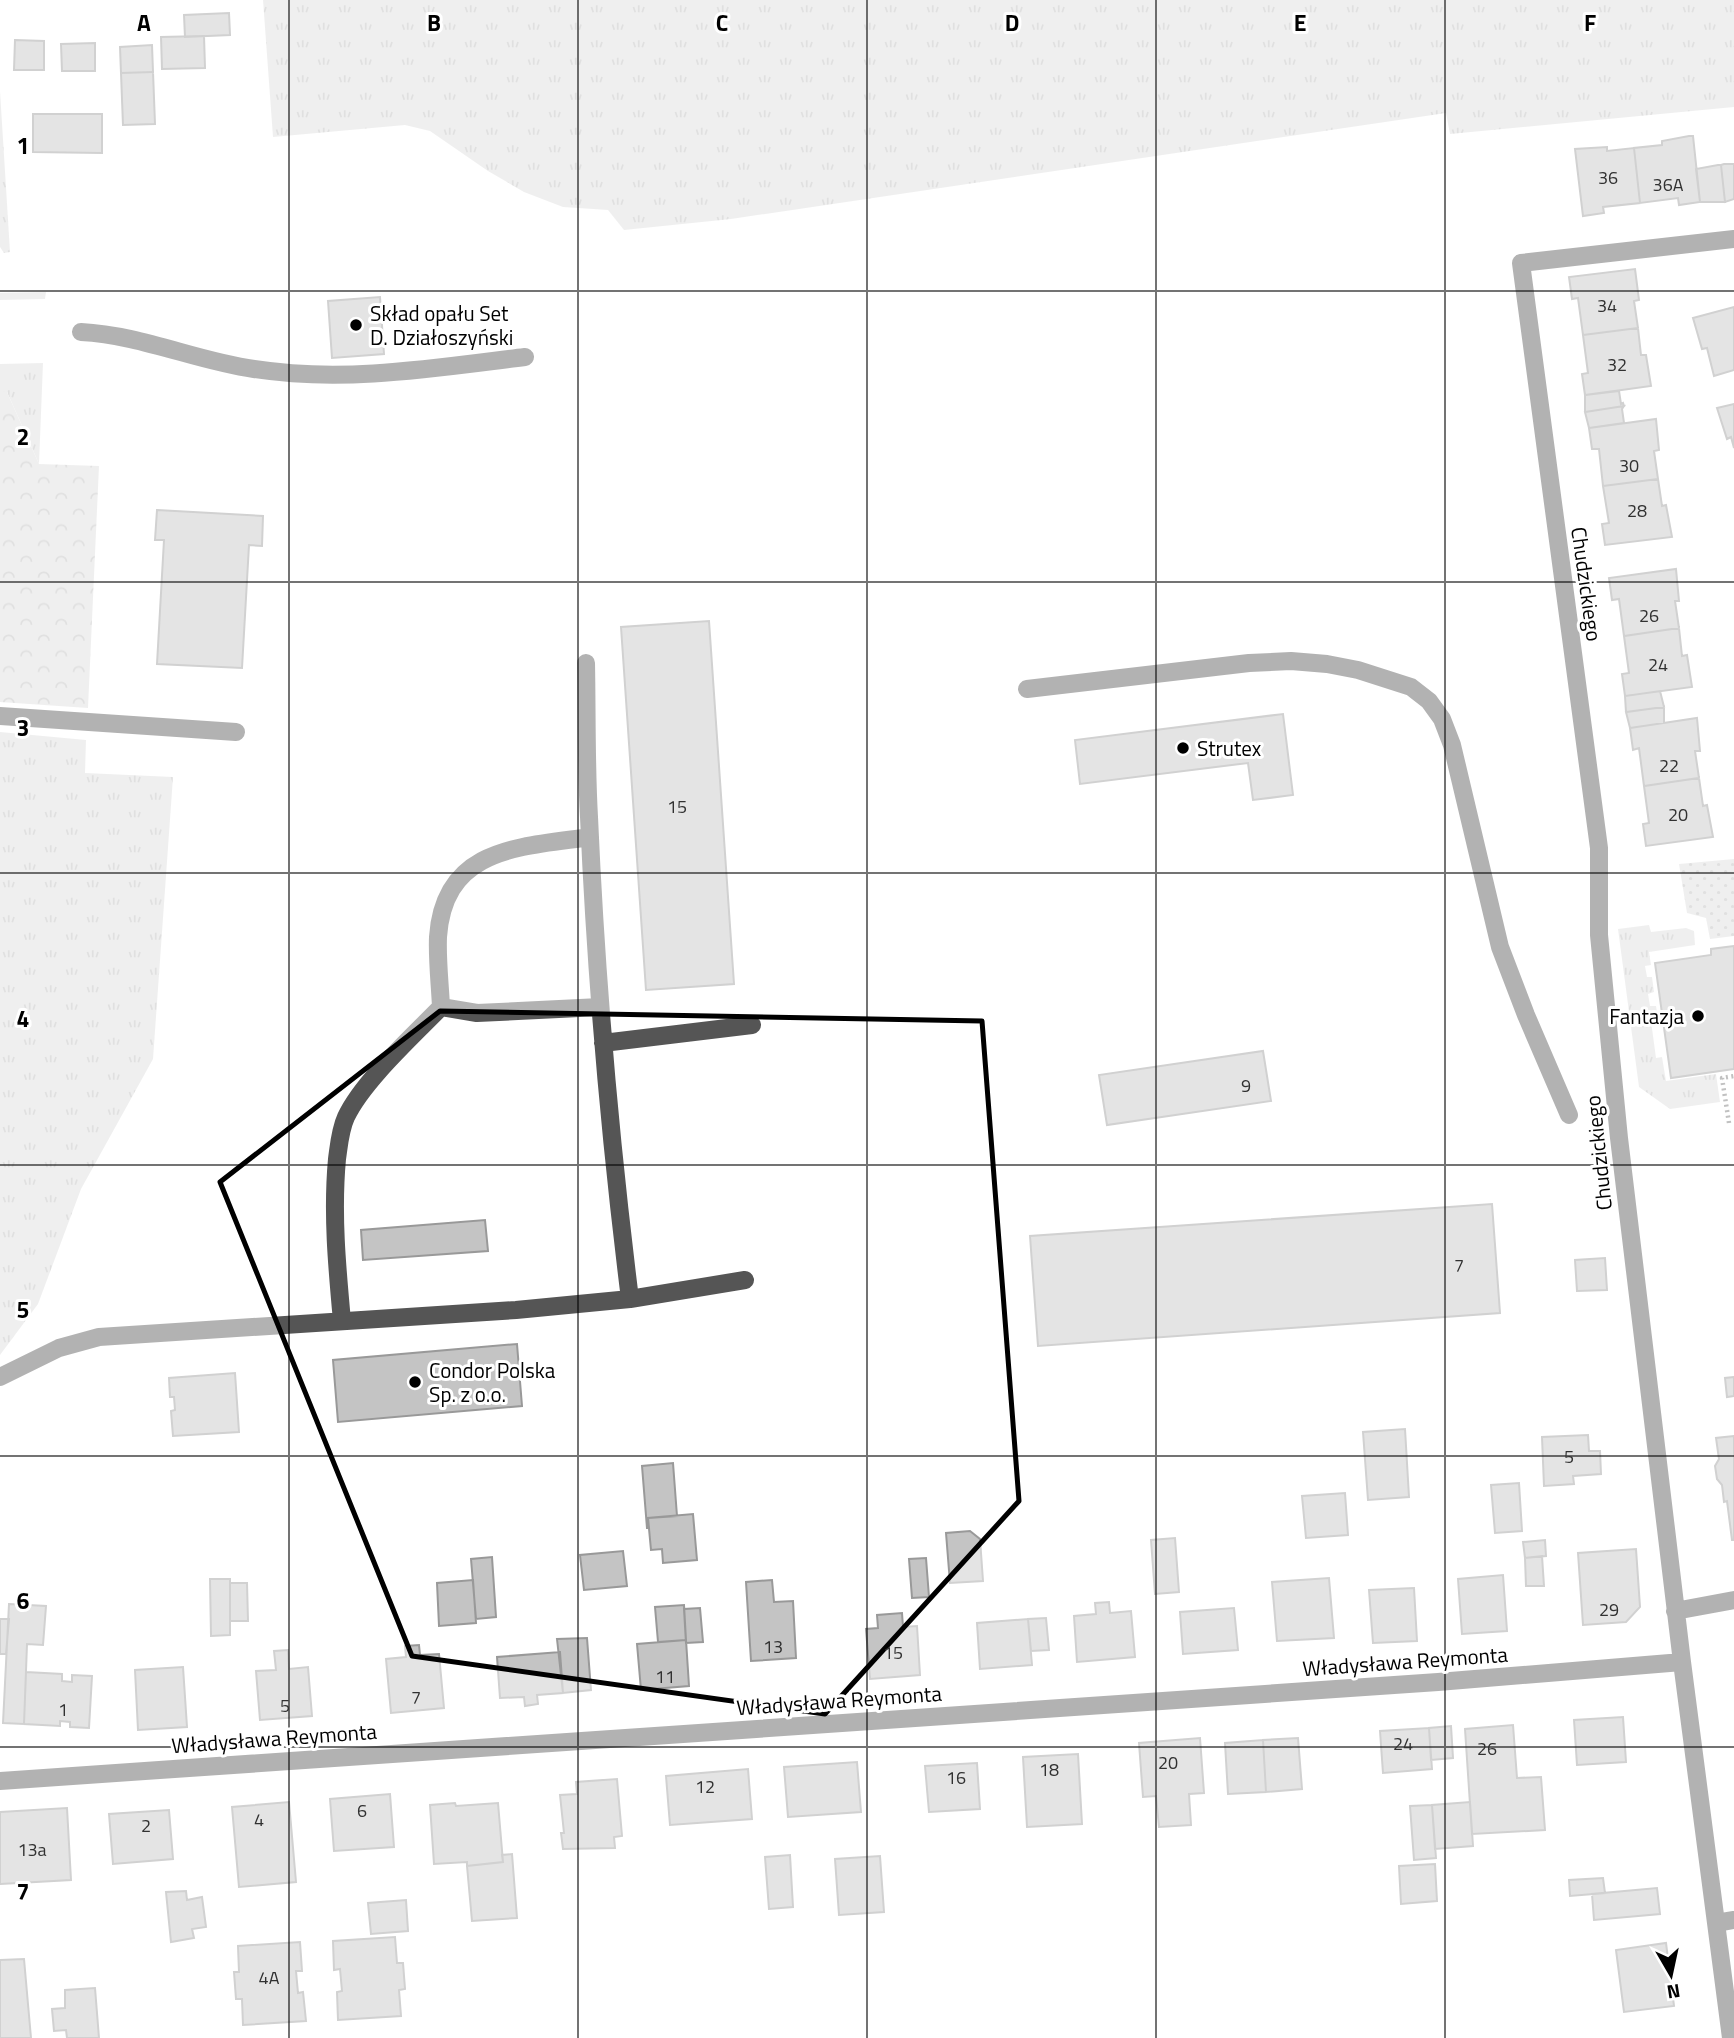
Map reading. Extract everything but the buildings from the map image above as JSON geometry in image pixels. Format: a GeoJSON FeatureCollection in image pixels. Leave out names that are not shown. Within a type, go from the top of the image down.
{"type":"FeatureCollection","features":[{"type":"Feature","properties":{"kind":"street","name":"Chudzickiego"},"geometry":{"type":"LineString","coordinates":[[1731,2038],[1675,1612],[1619,1138],[1599,935],[1600,848],[1521,263],[1734,239]]}},
{"type":"Feature","properties":{"kind":"street"},"geometry":{"type":"LineString","coordinates":[[82,332],[120,337],[251,369],[302,375],[397,373],[525,357]]}},
{"type":"Feature","properties":{"kind":"street"},"geometry":{"type":"LineString","coordinates":[[1027,689],[1249,663],[1291,661],[1358,670],[1411,687],[1429,701],[1442,719],[1452,745],[1500,947],[1569,1115]]}},
{"type":"Feature","properties":{"kind":"street"},"geometry":{"type":"LineString","coordinates":[[586,663],[590,837],[600,1007],[612,1151],[630,1299]]}},
{"type":"Feature","properties":{"kind":"street"},"geometry":{"type":"LineString","coordinates":[[0,716],[236,732]]}},
{"type":"Feature","properties":{"kind":"street"},"geometry":{"type":"LineString","coordinates":[[342,1321],[334,1231],[336,1174],[344,1124],[352,1106],[383,1068],[441,1007],[438,951],[440,921],[445,901],[456,881],[478,862],[508,850],[590,837]]}},
{"type":"Feature","properties":{"kind":"street"},"geometry":{"type":"LineString","coordinates":[[441,1007],[477,1013],[600,1007]]}},
{"type":"Feature","properties":{"kind":"street"},"geometry":{"type":"LineString","coordinates":[[603,1043],[752,1025]]}},
{"type":"Feature","properties":{"kind":"street"},"geometry":{"type":"LineString","coordinates":[[0,1377],[59,1348],[99,1337],[516,1310],[630,1299],[745,1280]]}},
{"type":"Feature","properties":{"kind":"street"},"geometry":{"type":"LineString","coordinates":[[1675,1612],[1734,1600]]}},
{"type":"Feature","properties":{"kind":"street","name":"Władysława Reymonta"},"geometry":{"type":"LineString","coordinates":[[0,1780],[1438,1682],[1682,1662]]}},
{"type":"Feature","properties":{"kind":"street"},"geometry":{"type":"LineString","coordinates":[[1716,1923],[1734,1920]]}},
{"type":"Feature","properties":{"kind":"path"},"geometry":{"type":"LineString","coordinates":[[1729,1123],[1722,1078],[1734,1076]]}},
{"type":"Feature","properties":{"kind":"highlighted area"},"geometry":{"type":"Polygon","coordinates":[[[440,1011],[982,1021],[1019,1501],[825,1714],[412,1656],[220,1182],[440,1011]]]}},
{"type":"Feature","properties":{"kind":"green space"},"geometry":{"type":"Polygon","coordinates":[[[263,0],[1734,0],[1734,107],[1450,134],[1446,113],[731,219],[624,230],[608,210],[563,207],[524,192],[430,131],[405,125],[273,137],[263,0]]]}},
{"type":"Feature","properties":{"kind":"green space"},"geometry":{"type":"Polygon","coordinates":[[[0,91],[10,252],[4,253],[0,247],[0,91]]]}},
{"type":"Feature","properties":{"kind":"green space"},"geometry":{"type":"Polygon","coordinates":[[[46,292],[45,299],[0,300],[0,293],[46,292]]]}},
{"type":"Feature","properties":{"kind":"green space"},"geometry":{"type":"Polygon","coordinates":[[[43,363],[39,464],[7,392],[0,392],[0,364],[43,363]]]}},
{"type":"Feature","properties":{"kind":"green space"},"geometry":{"type":"Polygon","coordinates":[[[0,392],[7,392],[39,464],[99,466],[88,708],[0,702],[0,392]]]}},
{"type":"Feature","properties":{"kind":"green space"},"geometry":{"type":"Polygon","coordinates":[[[0,732],[86,740],[85,773],[173,777],[153,1059],[81,1189],[38,1304],[0,1355],[0,732]]]}},
{"type":"Feature","properties":{"kind":"green space"},"geometry":{"type":"Polygon","coordinates":[[[1734,859],[1734,936],[1710,939],[1706,918],[1687,913],[1679,864],[1734,859]]]}},
{"type":"Feature","properties":{"kind":"green space"},"geometry":{"type":"Polygon","coordinates":[[[1649,925],[1651,932],[1686,928],[1694,931],[1695,945],[1649,952],[1651,965],[1645,966],[1647,977],[1652,977],[1654,992],[1648,994],[1650,1006],[1656,1006],[1658,1019],[1651,1021],[1656,1058],[1662,1057],[1666,1081],[1716,1074],[1720,1102],[1670,1109],[1639,1087],[1618,929],[1649,925]]]}},
{"type":"Feature","properties":{"kind":"place","name":"Skład opału Set D. Działoszyński"},"geometry":{"type":"Point","coordinates":[356,325]}},
{"type":"Feature","properties":{"kind":"place","name":"Strutex"},"geometry":{"type":"Point","coordinates":[1183,748]}},
{"type":"Feature","properties":{"kind":"place","name":"Fantazja"},"geometry":{"type":"Point","coordinates":[1698,1016]}},
{"type":"Feature","properties":{"kind":"place","name":"Condor Polska Sp. z o.o."},"geometry":{"type":"Point","coordinates":[415,1382]}}]}
